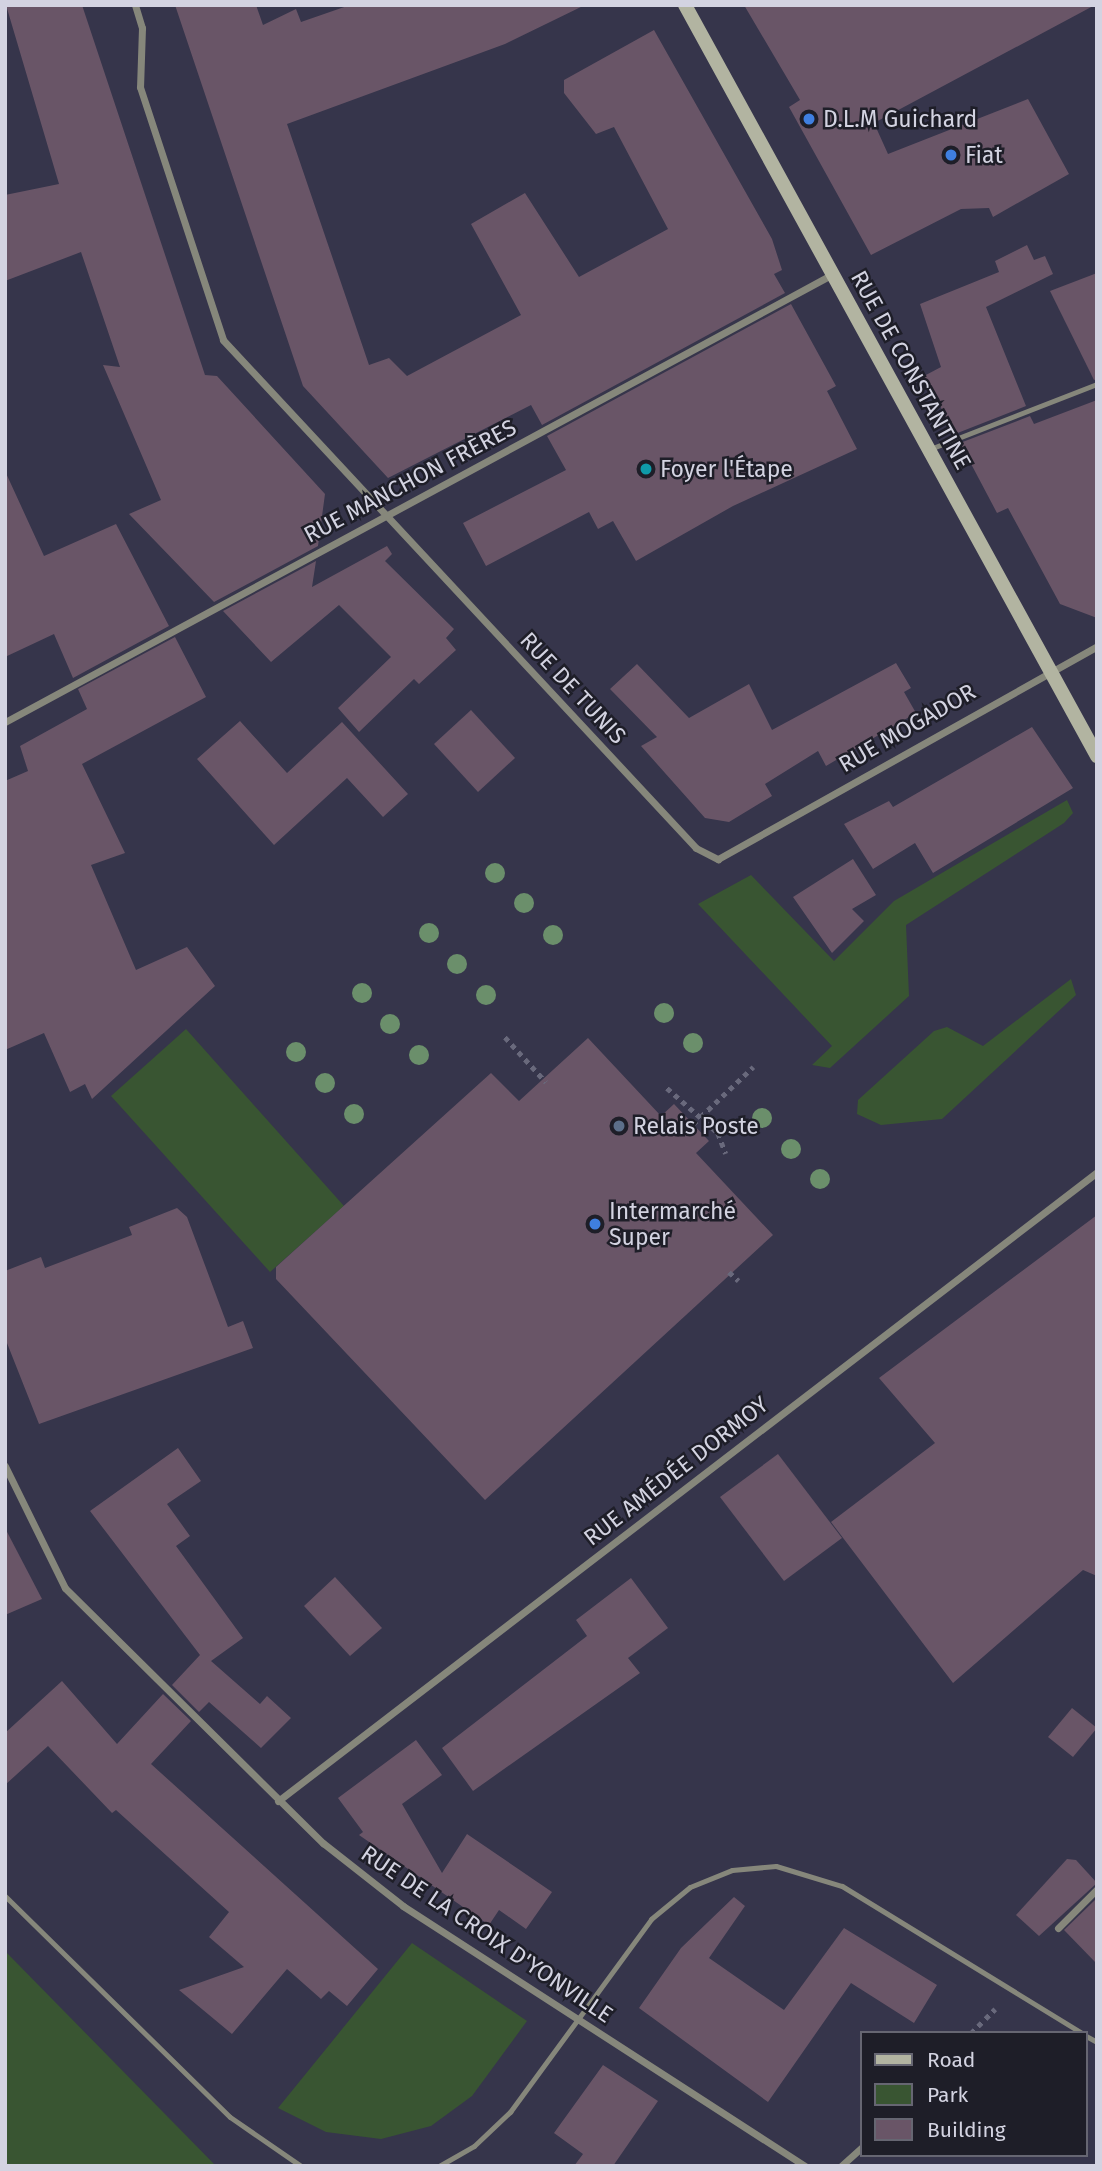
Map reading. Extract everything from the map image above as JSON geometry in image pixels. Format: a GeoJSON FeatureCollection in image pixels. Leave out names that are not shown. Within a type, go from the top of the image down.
{"type":"FeatureCollection","features":[{"type":"Feature","properties":{"kind":"street"},"geometry":{"type":"LineString","coordinates":[[135,5],[142,28],[140,87],[223,340],[391,517]]}},
{"type":"Feature","properties":{"kind":"street","name":"RUE DE CONSTANTINE"},"geometry":{"type":"LineString","coordinates":[[685,5],[1097,756]]}},
{"type":"Feature","properties":{"kind":"street","name":"RUE MANCHON FRÈRES"},"geometry":{"type":"LineString","coordinates":[[5,722],[354,531],[391,517],[832,274]]}},
{"type":"Feature","properties":{"kind":"street","name":"RUE DE TUNIS"},"geometry":{"type":"LineString","coordinates":[[391,517],[696,848],[718,859],[739,848]]}},
{"type":"Feature","properties":{"kind":"street","name":"RUE MOGADOR"},"geometry":{"type":"LineString","coordinates":[[739,848],[1049,669],[1097,646]]}},
{"type":"Feature","properties":{"kind":"street","name":"RUE AMÉDÉE DORMOY"},"geometry":{"type":"LineString","coordinates":[[278,1801],[1097,1172]]}},
{"type":"Feature","properties":{"kind":"street","name":"RUE DE LA CROIX D'YONVILLE"},"geometry":{"type":"LineString","coordinates":[[5,1466],[65,1588],[278,1801],[359,1874],[804,2166]]}},
{"type":"Feature","properties":{"kind":"street"},"geometry":{"type":"LineString","coordinates":[[1058,1928],[1097,1889]]}},
{"type":"Feature","properties":{"kind":"street"},"geometry":{"type":"LineString","coordinates":[[841,2166],[860,2149]]}},
{"type":"Feature","properties":{"kind":"lane"},"geometry":{"type":"LineString","coordinates":[[929,450],[1097,384]]}},
{"type":"Feature","properties":{"kind":"lane"},"geometry":{"type":"LineString","coordinates":[[439,2166],[492,2131],[667,1903],[711,1877],[776,1866],[842,1885],[1079,2031]]}},
{"type":"Feature","properties":{"kind":"lane"},"geometry":{"type":"LineString","coordinates":[[5,1896],[230,2117],[301,2166]]}},
{"type":"Feature","properties":{"kind":"path"},"geometry":{"type":"LineString","coordinates":[[505,1037],[546,1082]]}},
{"type":"Feature","properties":{"kind":"path"},"geometry":{"type":"LineString","coordinates":[[693,1124],[753,1067]]}},
{"type":"Feature","properties":{"kind":"path"},"geometry":{"type":"LineString","coordinates":[[667,1088],[718,1133],[726,1154]]}},
{"type":"Feature","properties":{"kind":"path"},"geometry":{"type":"LineString","coordinates":[[729,1272],[739,1281]]}},
{"type":"Feature","properties":{"kind":"path"},"geometry":{"type":"LineString","coordinates":[[973,2031],[995,2008]]}},
{"type":"Feature","properties":{"kind":"green space"},"geometry":{"type":"Polygon","coordinates":[[[1067,800],[1073,813],[1064,823],[906,925],[909,996],[830,1068],[812,1065],[832,1046],[698,904],[751,875],[834,961],[894,901],[1067,800]]]}},
{"type":"Feature","properties":{"kind":"green space"},"geometry":{"type":"Polygon","coordinates":[[[1071,979],[1076,995],[942,1119],[881,1125],[857,1114],[858,1100],[934,1031],[947,1027],[983,1046],[1071,979]]]}},
{"type":"Feature","properties":{"kind":"green space"},"geometry":{"type":"Polygon","coordinates":[[[186,1029],[344,1206],[270,1272],[111,1096],[186,1029]]]}},
{"type":"Feature","properties":{"kind":"green space"},"geometry":{"type":"Polygon","coordinates":[[[412,1943],[527,2021],[472,2096],[431,2126],[381,2139],[326,2132],[278,2108],[412,1943]]]}},
{"type":"Feature","properties":{"kind":"green space"},"geometry":{"type":"Polygon","coordinates":[[[5,1951],[216,2166],[5,2166],[5,1951]]]}},
{"type":"Feature","properties":{"kind":"building"},"geometry":{"type":"Polygon","coordinates":[[[6,5],[82,5],[205,375],[217,376],[325,494],[318,546],[214,602],[129,514],[161,500],[103,365],[120,367],[81,252],[5,281],[5,195],[59,184],[6,5]]]}},
{"type":"Feature","properties":{"kind":"building"},"geometry":{"type":"Polygon","coordinates":[[[175,5],[256,5],[263,25],[296,9],[301,22],[350,5],[585,5],[505,44],[287,124],[369,365],[389,358],[407,376],[521,315],[471,224],[525,193],[579,277],[668,229],[614,127],[596,134],[564,93],[564,80],[654,30],[772,239],[782,270],[774,274],[785,293],[542,425],[531,405],[388,478],[303,386],[175,5]]]}},
{"type":"Feature","properties":{"kind":"building"},"geometry":{"type":"Polygon","coordinates":[[[744,5],[1095,5],[874,123],[888,154],[1028,99],[1069,174],[993,217],[989,208],[961,209],[871,255],[789,107],[800,100],[744,5]]]}},
{"type":"Feature","properties":{"kind":"building"},"geometry":{"type":"Polygon","coordinates":[[[1027,245],[1034,260],[1045,256],[1053,274],[986,307],[1026,406],[955,434],[924,376],[941,367],[920,304],[999,272],[995,261],[1027,245]]]}},
{"type":"Feature","properties":{"kind":"building"},"geometry":{"type":"Polygon","coordinates":[[[1097,273],[1097,379],[1094,380],[1050,291],[1097,273]]]}},
{"type":"Feature","properties":{"kind":"building"},"geometry":{"type":"Polygon","coordinates":[[[791,304],[836,386],[827,391],[857,449],[733,506],[636,561],[613,521],[598,529],[589,512],[486,566],[463,523],[566,470],[547,436],[791,304]]]}},
{"type":"Feature","properties":{"kind":"building"},"geometry":{"type":"Polygon","coordinates":[[[1097,400],[1097,618],[1060,604],[1008,508],[997,513],[960,443],[1030,416],[1034,424],[1097,400]]]}},
{"type":"Feature","properties":{"kind":"building"},"geometry":{"type":"Polygon","coordinates":[[[5,471],[44,556],[116,524],[169,626],[73,678],[54,634],[5,657],[5,471]]]}},
{"type":"Feature","properties":{"kind":"building"},"geometry":{"type":"Polygon","coordinates":[[[387,546],[392,554],[385,561],[454,629],[446,638],[456,650],[419,684],[414,679],[359,732],[338,708],[391,657],[339,605],[271,662],[223,611],[316,561],[312,587],[387,546]]]}},
{"type":"Feature","properties":{"kind":"building"},"geometry":{"type":"Polygon","coordinates":[[[175,637],[206,697],[82,764],[125,853],[91,865],[136,970],[187,947],[215,986],[92,1099],[85,1084],[70,1092],[44,1033],[5,1050],[5,781],[28,771],[20,746],[87,709],[78,689],[175,637]]]}},
{"type":"Feature","properties":{"kind":"building"},"geometry":{"type":"Polygon","coordinates":[[[896,663],[911,688],[904,692],[916,713],[826,766],[818,751],[765,784],[772,796],[729,822],[705,818],[641,746],[657,737],[610,689],[637,664],[689,718],[749,684],[772,730],[896,663]]]}},
{"type":"Feature","properties":{"kind":"building"},"geometry":{"type":"Polygon","coordinates":[[[471,710],[515,758],[478,792],[434,744],[471,710]]]}},
{"type":"Feature","properties":{"kind":"building"},"geometry":{"type":"Polygon","coordinates":[[[240,721],[287,773],[342,722],[408,794],[383,817],[347,778],[274,845],[197,759],[240,721]]]}},
{"type":"Feature","properties":{"kind":"building"},"geometry":{"type":"Polygon","coordinates":[[[1032,727],[1073,788],[933,873],[915,843],[873,869],[844,824],[889,801],[893,807],[1032,727]]]}},
{"type":"Feature","properties":{"kind":"building"},"geometry":{"type":"Polygon","coordinates":[[[853,859],[876,895],[852,909],[864,921],[832,953],[793,897],[853,859]]]}},
{"type":"Feature","properties":{"kind":"building"},"geometry":{"type":"Polygon","coordinates":[[[588,1038],[661,1116],[674,1104],[709,1141],[696,1153],[773,1235],[485,1500],[276,1279],[276,1267],[491,1073],[519,1101],[588,1038]]]}},
{"type":"Feature","properties":{"kind":"building"},"geometry":{"type":"Polygon","coordinates":[[[177,1208],[187,1217],[228,1327],[243,1321],[253,1348],[39,1424],[5,1338],[5,1271],[41,1257],[45,1268],[132,1235],[129,1227],[177,1208]]]}},
{"type":"Feature","properties":{"kind":"building"},"geometry":{"type":"Polygon","coordinates":[[[1097,1215],[1097,1576],[1083,1570],[953,1683],[831,1522],[935,1443],[879,1378],[1097,1215]]]}},
{"type":"Feature","properties":{"kind":"building"},"geometry":{"type":"Polygon","coordinates":[[[178,1448],[201,1481],[167,1504],[190,1536],[176,1546],[243,1638],[211,1661],[260,1704],[267,1696],[291,1718],[261,1748],[209,1702],[199,1712],[172,1685],[200,1655],[90,1511],[178,1448]]]}},
{"type":"Feature","properties":{"kind":"building"},"geometry":{"type":"Polygon","coordinates":[[[778,1454],[842,1538],[784,1581],[720,1497],[778,1454]]]}},
{"type":"Feature","properties":{"kind":"building"},"geometry":{"type":"Polygon","coordinates":[[[5,1528],[42,1599],[5,1615],[5,1528]]]}},
{"type":"Feature","properties":{"kind":"building"},"geometry":{"type":"Polygon","coordinates":[[[335,1577],[382,1628],[350,1656],[304,1606],[335,1577]]]}},
{"type":"Feature","properties":{"kind":"building"},"geometry":{"type":"Polygon","coordinates":[[[631,1578],[668,1628],[628,1658],[640,1673],[473,1791],[442,1748],[587,1636],[576,1620],[631,1578]]]}},
{"type":"Feature","properties":{"kind":"building"},"geometry":{"type":"Polygon","coordinates":[[[62,1681],[117,1744],[163,1694],[191,1721],[151,1764],[378,1969],[347,2006],[329,1991],[321,1999],[287,1969],[232,2034],[179,1990],[244,1967],[209,1937],[229,1912],[116,1810],[112,1813],[48,1746],[5,1785],[5,1733],[62,1681]]]}},
{"type":"Feature","properties":{"kind":"building"},"geometry":{"type":"Polygon","coordinates":[[[1072,1708],[1097,1728],[1073,1757],[1048,1737],[1072,1708]]]}},
{"type":"Feature","properties":{"kind":"building"},"geometry":{"type":"Polygon","coordinates":[[[416,1740],[442,1775],[402,1804],[442,1873],[467,1834],[552,1892],[526,1929],[499,1910],[489,1925],[359,1835],[363,1832],[338,1798],[416,1740]]]}},
{"type":"Feature","properties":{"kind":"building"},"geometry":{"type":"Polygon","coordinates":[[[1067,1859],[1076,1860],[1097,1883],[1039,1936],[1016,1915],[1067,1859]]]}},
{"type":"Feature","properties":{"kind":"building"},"geometry":{"type":"Polygon","coordinates":[[[734,1897],[745,1906],[709,1958],[784,2010],[844,1928],[937,1985],[914,2023],[851,1983],[768,2102],[639,2008],[681,1948],[734,1897]]]}},
{"type":"Feature","properties":{"kind":"building"},"geometry":{"type":"Polygon","coordinates":[[[1097,1898],[1097,1964],[1064,1930],[1097,1898]]]}},
{"type":"Feature","properties":{"kind":"building"},"geometry":{"type":"Polygon","coordinates":[[[603,2065],[658,2101],[613,2166],[574,2166],[583,2154],[554,2133],[603,2065]]]}},
{"type":"Feature","properties":{"kind":"place","name":"D.L.M Guichard"},"geometry":{"type":"Point","coordinates":[809,119]}},
{"type":"Feature","properties":{"kind":"place","name":"Fiat"},"geometry":{"type":"Point","coordinates":[951,155]}},
{"type":"Feature","properties":{"kind":"place","name":"Foyer l'Étape"},"geometry":{"type":"Point","coordinates":[646,469]}},
{"type":"Feature","properties":{"kind":"place","name":"Relais Poste"},"geometry":{"type":"Point","coordinates":[619,1126]}},
{"type":"Feature","properties":{"kind":"place","name":"Intermarché Super"},"geometry":{"type":"Point","coordinates":[595,1224]}}]}
